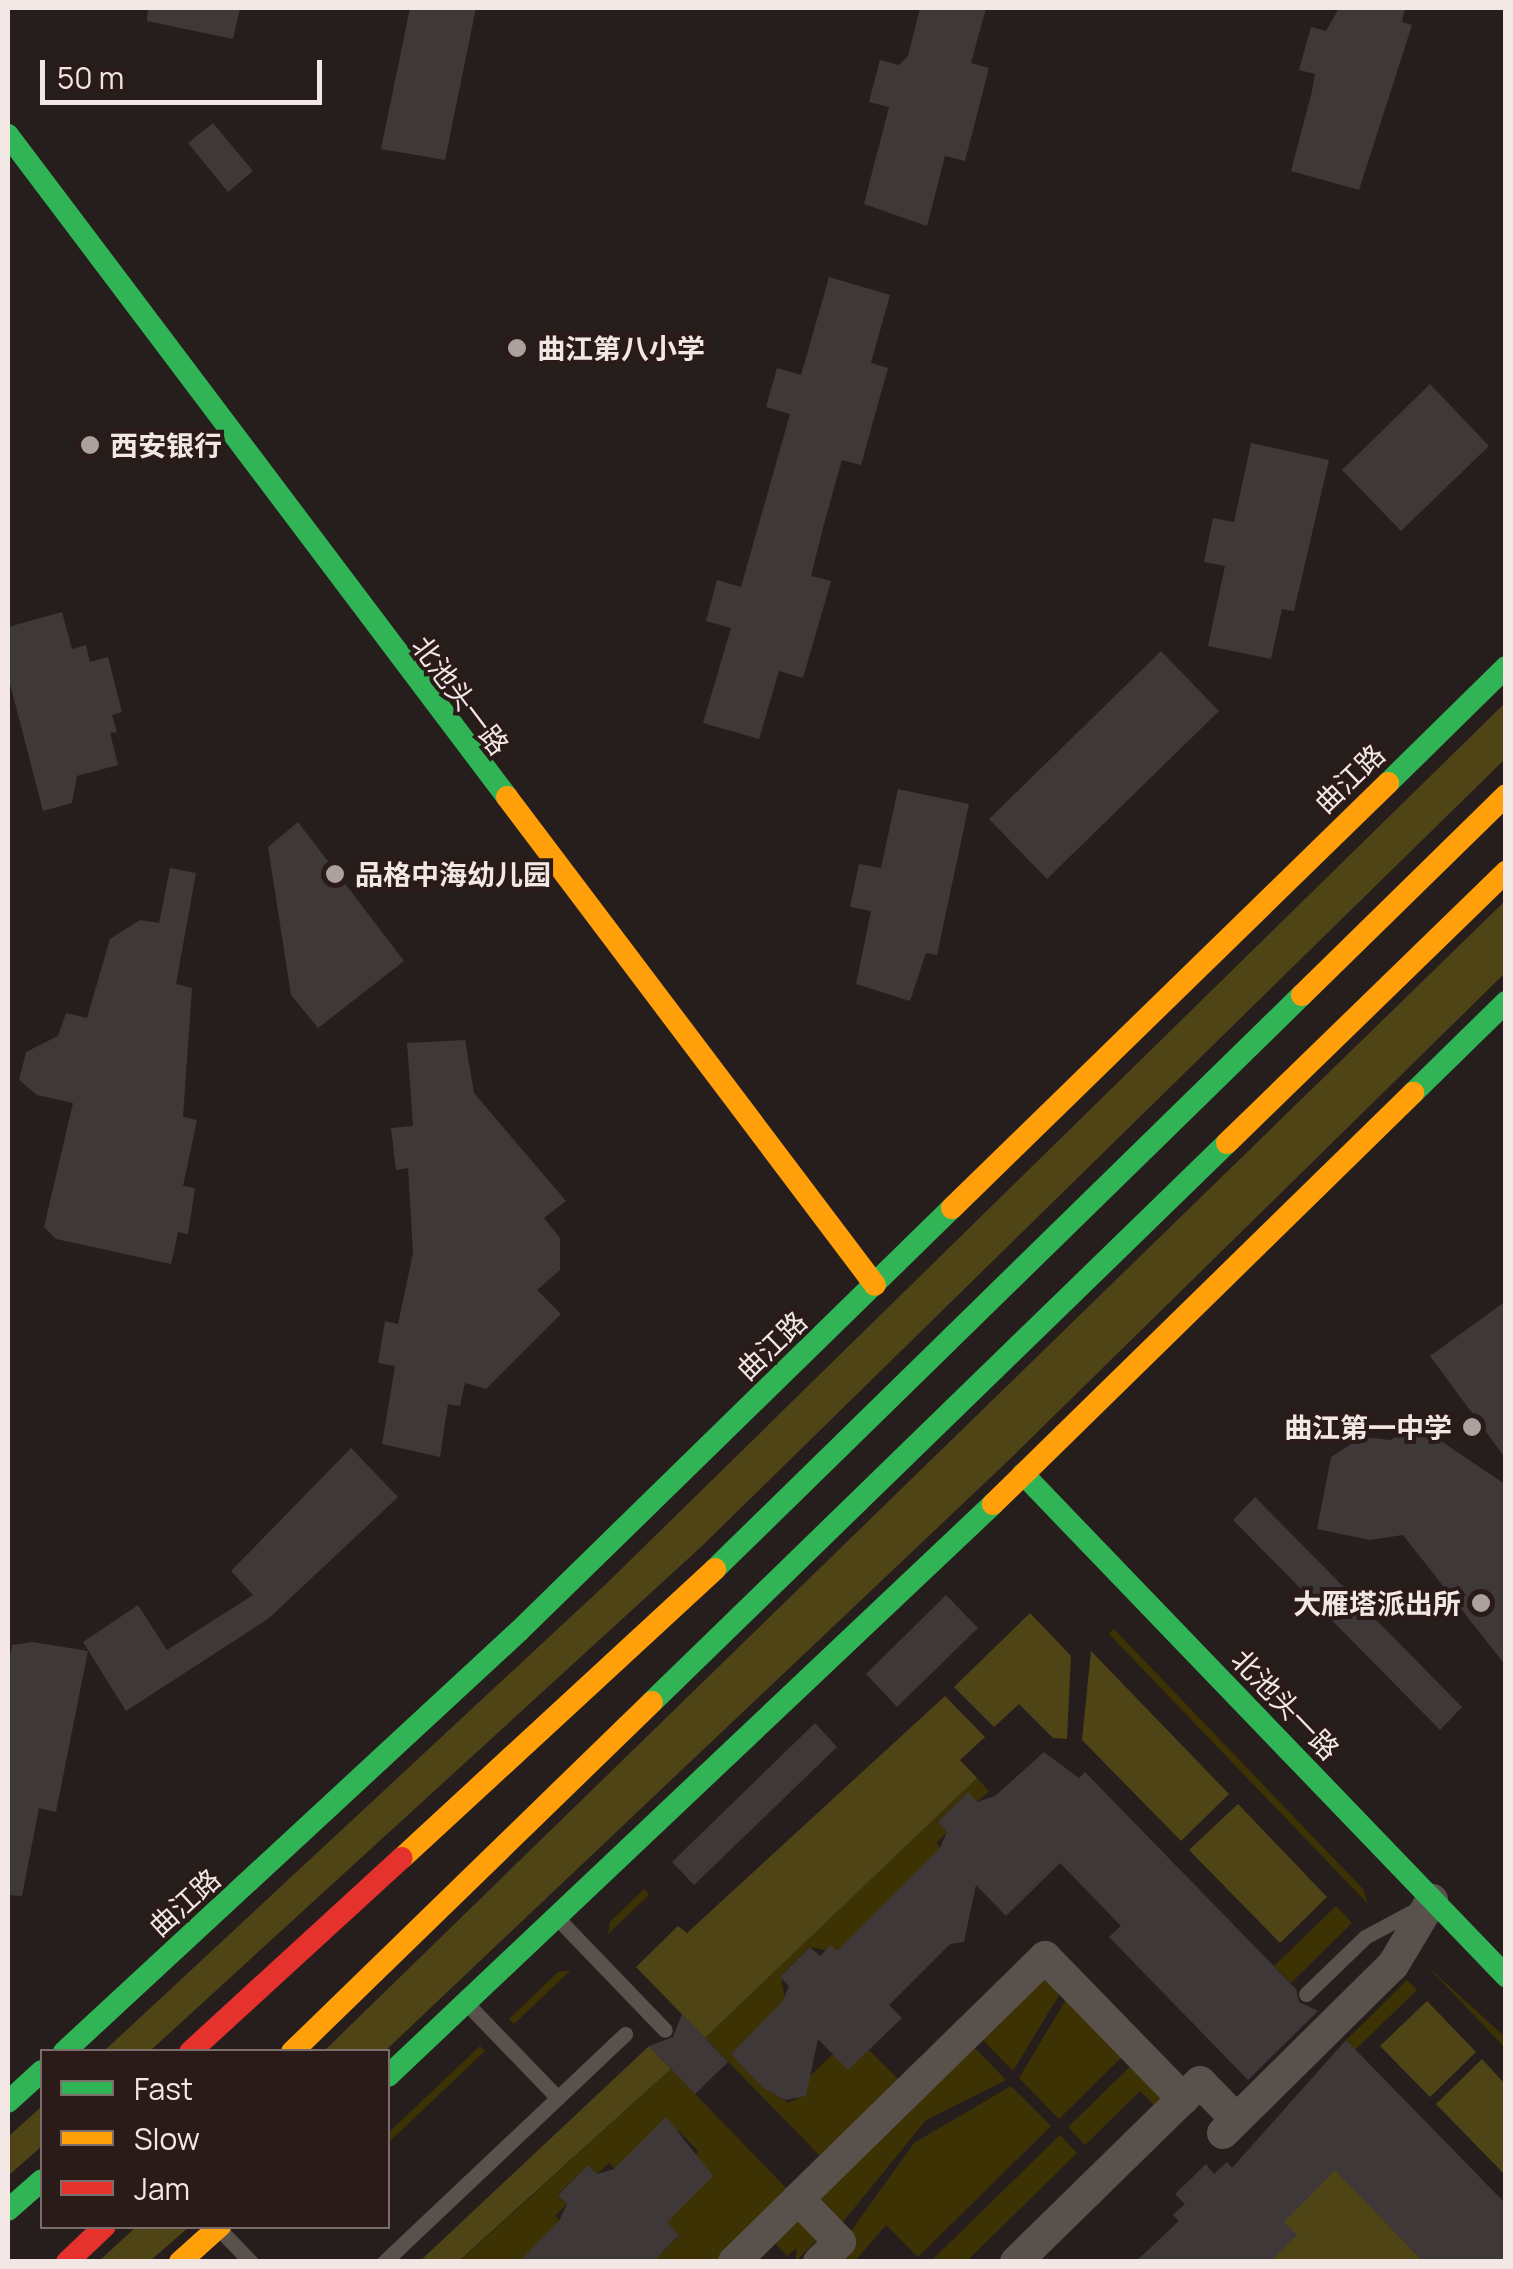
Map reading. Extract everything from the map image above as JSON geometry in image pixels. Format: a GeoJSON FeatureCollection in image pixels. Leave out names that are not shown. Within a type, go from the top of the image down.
{"type":"FeatureCollection","features":[{"type":"Feature","properties":{"kind":"main road","name":"北池头一路"},"geometry":{"type":"LineString","coordinates":[[8,135],[875,1285]]}},
{"type":"Feature","properties":{"kind":"main road","name":"曲江路"},"geometry":{"type":"LineString","coordinates":[[67,2049],[519,1631],[1506,667]]}},
{"type":"Feature","properties":{"kind":"main road"},"geometry":{"type":"LineString","coordinates":[[193,2049],[675,1608],[1506,795]]}},
{"type":"Feature","properties":{"kind":"main road"},"geometry":{"type":"LineString","coordinates":[[295,2049],[1506,872]]}},
{"type":"Feature","properties":{"kind":"main road"},"geometry":{"type":"LineString","coordinates":[[390,2074],[558,1920],[1023,1474],[1506,1002]]}},
{"type":"Feature","properties":{"kind":"main road","name":"北池头一路"},"geometry":{"type":"LineString","coordinates":[[1023,1474],[1506,1976]]}},
{"type":"Feature","properties":{"kind":"main road"},"geometry":{"type":"LineString","coordinates":[[8,2102],[40,2073]]}},
{"type":"Feature","properties":{"kind":"main road"},"geometry":{"type":"LineString","coordinates":[[8,2210],[40,2182]]}},
{"type":"Feature","properties":{"kind":"main road"},"geometry":{"type":"LineString","coordinates":[[67,2262],[102,2229]]}},
{"type":"Feature","properties":{"kind":"main road"},"geometry":{"type":"LineString","coordinates":[[180,2262],[217,2229]]}},
{"type":"Feature","properties":{"kind":"street"},"geometry":{"type":"LineString","coordinates":[[1016,2262],[1200,2082],[1230,2126],[1393,1965],[1432,1900]]}},
{"type":"Feature","properties":{"kind":"street"},"geometry":{"type":"LineString","coordinates":[[734,2262],[1045,1957],[1182,2099]]}},
{"type":"Feature","properties":{"kind":"street"},"geometry":{"type":"LineString","coordinates":[[798,2199],[840,2242],[820,2262]]}},
{"type":"Feature","properties":{"kind":"lane"},"geometry":{"type":"LineString","coordinates":[[1306,1994],[1365,1937],[1432,1900]]}},
{"type":"Feature","properties":{"kind":"lane"},"geometry":{"type":"LineString","coordinates":[[558,1920],[666,2030]]}},
{"type":"Feature","properties":{"kind":"lane"},"geometry":{"type":"LineString","coordinates":[[467,2004],[558,2098]]}},
{"type":"Feature","properties":{"kind":"lane"},"geometry":{"type":"LineString","coordinates":[[384,2262],[626,2034]]}},
{"type":"Feature","properties":{"kind":"lane"},"geometry":{"type":"LineString","coordinates":[[221,2229],[251,2262]]}},
{"type":"Feature","properties":{"kind":"shaded area"},"geometry":{"type":"Polygon","coordinates":[[[1505,703],[1505,759],[702,1546],[152,2049],[106,2049],[606,1584],[1505,703]]]}},
{"type":"Feature","properties":{"kind":"shaded area"},"geometry":{"type":"Polygon","coordinates":[[[1505,901],[1505,973],[1010,1459],[387,2049],[326,2049],[1505,901]]]}},
{"type":"Feature","properties":{"kind":"shaded area"},"geometry":{"type":"Polygon","coordinates":[[[1030,1613],[1071,1656],[1067,1739],[1053,1738],[1019,1704],[994,1727],[954,1687],[1030,1613]]]}},
{"type":"Feature","properties":{"kind":"shaded area"},"geometry":{"type":"Polygon","coordinates":[[[1114,1629],[1363,1889],[1368,1904],[1109,1634],[1114,1629]]]}},
{"type":"Feature","properties":{"kind":"shaded area"},"geometry":{"type":"Polygon","coordinates":[[[1091,1651],[1229,1794],[1181,1841],[1082,1740],[1091,1651]]]}},
{"type":"Feature","properties":{"kind":"shaded area"},"geometry":{"type":"Polygon","coordinates":[[[945,1696],[985,1737],[960,1760],[977,1778],[705,2038],[636,1967],[678,1926],[687,1933],[945,1696]]]}},
{"type":"Feature","properties":{"kind":"shaded area"},"geometry":{"type":"Polygon","coordinates":[[[977,1778],[989,1791],[977,1802],[967,1793],[938,1822],[947,1832],[936,1843],[943,1851],[839,1953],[810,1947],[781,1976],[786,2006],[744,2067],[763,2087],[788,2103],[805,2095],[803,2083],[833,2054],[869,2050],[901,2082],[823,2159],[705,2038],[977,1778]]]}},
{"type":"Feature","properties":{"kind":"shaded area"},"geometry":{"type":"Polygon","coordinates":[[[1238,1804],[1327,1897],[1280,1943],[1189,1850],[1238,1804]]]}},
{"type":"Feature","properties":{"kind":"shaded area"},"geometry":{"type":"Polygon","coordinates":[[[644,1889],[649,1895],[608,1934],[610,1922],[644,1889]]]}},
{"type":"Feature","properties":{"kind":"shaded area"},"geometry":{"type":"Polygon","coordinates":[[[1336,1906],[1352,1923],[1291,1983],[1274,1966],[1336,1906]]]}},
{"type":"Feature","properties":{"kind":"shaded area"},"geometry":{"type":"Polygon","coordinates":[[[1426,1965],[1505,2037],[1505,2048],[1426,1965]]]}},
{"type":"Feature","properties":{"kind":"shaded area"},"geometry":{"type":"Polygon","coordinates":[[[571,1970],[514,2024],[509,2019],[558,1972],[571,1970]]]}},
{"type":"Feature","properties":{"kind":"shaded area"},"geometry":{"type":"Polygon","coordinates":[[[1047,1970],[1064,1987],[1013,2071],[979,2036],[1047,1970]]]}},
{"type":"Feature","properties":{"kind":"shaded area"},"geometry":{"type":"Polygon","coordinates":[[[1407,1980],[1417,1990],[1355,2050],[1346,2040],[1407,1980]]]}},
{"type":"Feature","properties":{"kind":"shaded area"},"geometry":{"type":"Polygon","coordinates":[[[1070,1993],[1127,2052],[1059,2119],[1019,2078],[1070,1993]]]}},
{"type":"Feature","properties":{"kind":"shaded area"},"geometry":{"type":"Polygon","coordinates":[[[1427,2001],[1476,2052],[1430,2097],[1380,2046],[1427,2001]]]}},
{"type":"Feature","properties":{"kind":"shaded area"},"geometry":{"type":"Polygon","coordinates":[[[971,2044],[1006,2080],[926,2120],[838,2228],[811,2200],[971,2044]]]}},
{"type":"Feature","properties":{"kind":"shaded area"},"geometry":{"type":"Polygon","coordinates":[[[480,2046],[485,2051],[390,2141],[390,2131],[480,2046]]]}},
{"type":"Feature","properties":{"kind":"shaded area"},"geometry":{"type":"Polygon","coordinates":[[[649,2046],[671,2069],[459,2261],[419,2262],[649,2046]]]}},
{"type":"Feature","properties":{"kind":"shaded area"},"geometry":{"type":"Polygon","coordinates":[[[1482,2059],[1505,2084],[1505,2175],[1436,2104],[1482,2059]]]}},
{"type":"Feature","properties":{"kind":"shaded area"},"geometry":{"type":"Polygon","coordinates":[[[1136,2061],[1167,2093],[1154,2105],[1140,2091],[1085,2145],[1068,2127],[1136,2061]]]}},
{"type":"Feature","properties":{"kind":"shaded area"},"geometry":{"type":"Polygon","coordinates":[[[671,2069],[790,2192],[719,2261],[653,2261],[679,2236],[664,2219],[698,2151],[679,2131],[617,2171],[609,2163],[597,2174],[588,2165],[558,2194],[567,2204],[555,2216],[563,2224],[528,2259],[459,2262],[671,2069]]]}},
{"type":"Feature","properties":{"kind":"shaded area"},"geometry":{"type":"Polygon","coordinates":[[[1011,2086],[1051,2126],[918,2257],[886,2225],[855,2261],[829,2262],[914,2143],[1011,2086]]]}},
{"type":"Feature","properties":{"kind":"shaded area"},"geometry":{"type":"Polygon","coordinates":[[[40,2108],[40,2148],[8,2176],[8,2137],[40,2108]]]}},
{"type":"Feature","properties":{"kind":"shaded area"},"geometry":{"type":"Polygon","coordinates":[[[1060,2135],[1077,2153],[967,2261],[931,2261],[1060,2135]]]}},
{"type":"Feature","properties":{"kind":"shaded area"},"geometry":{"type":"Polygon","coordinates":[[[1316,2150],[1424,2262],[1270,2262],[1281,2219],[1330,2175],[1316,2150]]]}},
{"type":"Feature","properties":{"kind":"shaded area"},"geometry":{"type":"Polygon","coordinates":[[[796,2216],[818,2239],[795,2262],[797,2248],[787,2256],[772,2240],[796,2216]]]}},
{"type":"Feature","properties":{"kind":"shaded area"},"geometry":{"type":"Polygon","coordinates":[[[134,2229],[187,2229],[150,2261],[98,2262],[134,2229]]]}},
{"type":"Feature","properties":{"kind":"building"},"geometry":{"type":"Polygon","coordinates":[[[148,8],[240,8],[233,39],[147,21],[148,8]]]}},
{"type":"Feature","properties":{"kind":"building"},"geometry":{"type":"Polygon","coordinates":[[[410,8],[476,8],[445,160],[381,149],[410,8]]]}},
{"type":"Feature","properties":{"kind":"building"},"geometry":{"type":"Polygon","coordinates":[[[920,8],[986,8],[971,63],[989,68],[965,161],[945,156],[927,226],[864,204],[889,107],[869,102],[880,60],[899,65],[908,56],[920,8]]]}},
{"type":"Feature","properties":{"kind":"building"},"geometry":{"type":"Polygon","coordinates":[[[1339,8],[1405,8],[1402,22],[1412,25],[1359,190],[1291,171],[1315,74],[1299,70],[1311,27],[1326,31],[1339,8]]]}},
{"type":"Feature","properties":{"kind":"building"},"geometry":{"type":"Polygon","coordinates":[[[213,123],[253,171],[228,192],[188,143],[213,123]]]}},
{"type":"Feature","properties":{"kind":"building"},"geometry":{"type":"Polygon","coordinates":[[[829,277],[890,295],[871,363],[888,368],[861,465],[842,460],[824,524],[811,576],[831,581],[803,678],[779,671],[759,739],[703,723],[731,628],[706,621],[717,580],[741,587],[790,414],[766,407],[777,368],[801,375],[829,277]]]}},
{"type":"Feature","properties":{"kind":"building"},"geometry":{"type":"Polygon","coordinates":[[[1430,384],[1489,446],[1401,531],[1342,470],[1430,384]]]}},
{"type":"Feature","properties":{"kind":"building"},"geometry":{"type":"Polygon","coordinates":[[[1251,443],[1329,460],[1294,611],[1282,609],[1271,659],[1208,646],[1225,566],[1204,562],[1213,518],[1234,522],[1251,443]]]}},
{"type":"Feature","properties":{"kind":"building"},"geometry":{"type":"Polygon","coordinates":[[[62,612],[72,649],[86,645],[90,662],[108,657],[122,712],[112,715],[117,732],[110,733],[118,765],[77,776],[72,803],[43,811],[8,676],[8,627],[62,612]]]}},
{"type":"Feature","properties":{"kind":"building"},"geometry":{"type":"Polygon","coordinates":[[[1161,651],[1219,711],[1047,879],[989,819],[1161,651]]]}},
{"type":"Feature","properties":{"kind":"building"},"geometry":{"type":"Polygon","coordinates":[[[898,789],[969,804],[937,955],[926,953],[910,1001],[856,984],[871,911],[850,907],[859,864],[881,868],[898,789]]]}},
{"type":"Feature","properties":{"kind":"building","name":"品格中海幼儿园"},"geometry":{"type":"Polygon","coordinates":[[[298,822],[404,961],[318,1028],[291,995],[268,847],[298,822]]]}},
{"type":"Feature","properties":{"kind":"building"},"geometry":{"type":"Polygon","coordinates":[[[170,868],[196,873],[176,984],[192,988],[183,1117],[197,1120],[183,1186],[195,1188],[188,1234],[178,1232],[171,1264],[56,1239],[44,1227],[73,1103],[37,1095],[19,1080],[26,1052],[58,1036],[66,1013],[87,1018],[110,939],[140,920],[159,923],[170,868]]]}},
{"type":"Feature","properties":{"kind":"building"},"geometry":{"type":"Polygon","coordinates":[[[465,1040],[474,1093],[566,1201],[544,1218],[560,1238],[560,1270],[537,1290],[561,1314],[486,1389],[465,1383],[460,1406],[448,1404],[440,1457],[382,1444],[395,1366],[378,1363],[385,1321],[398,1324],[413,1253],[408,1168],[396,1170],[391,1128],[413,1126],[407,1043],[465,1040]]]}},
{"type":"Feature","properties":{"kind":"building"},"geometry":{"type":"Polygon","coordinates":[[[1506,1301],[1506,1459],[1430,1356],[1506,1301]]]}},
{"type":"Feature","properties":{"kind":"building","name":"大雁塔派出所"},"geometry":{"type":"Polygon","coordinates":[[[1413,1422],[1506,1485],[1506,1666],[1403,1535],[1370,1540],[1317,1529],[1331,1457],[1362,1437],[1391,1440],[1413,1422]]]}},
{"type":"Feature","properties":{"kind":"building"},"geometry":{"type":"Polygon","coordinates":[[[351,1448],[398,1497],[268,1619],[126,1711],[83,1642],[138,1605],[167,1650],[253,1595],[231,1571],[351,1448]]]}},
{"type":"Feature","properties":{"kind":"building"},"geometry":{"type":"Polygon","coordinates":[[[1255,1497],[1462,1707],[1440,1730],[1233,1520],[1255,1497]]]}},
{"type":"Feature","properties":{"kind":"building"},"geometry":{"type":"Polygon","coordinates":[[[946,1595],[978,1628],[897,1707],[866,1674],[946,1595]]]}},
{"type":"Feature","properties":{"kind":"building"},"geometry":{"type":"Polygon","coordinates":[[[33,1642],[88,1651],[56,1812],[39,1808],[22,1896],[8,1895],[8,1669],[12,1645],[33,1642]]]}},
{"type":"Feature","properties":{"kind":"building"},"geometry":{"type":"Polygon","coordinates":[[[815,1723],[837,1747],[694,1885],[672,1862],[815,1723]]]}},
{"type":"Feature","properties":{"kind":"building"},"geometry":{"type":"Polygon","coordinates":[[[1044,1752],[1079,1778],[1085,1772],[1296,1989],[1299,2002],[1318,2011],[1248,2080],[1109,1937],[1121,1926],[1060,1863],[1006,1916],[976,1885],[964,1942],[950,1944],[889,2005],[902,2018],[848,2070],[818,2039],[806,2096],[785,2100],[763,2088],[731,2054],[782,2002],[789,1986],[780,1977],[810,1947],[820,1956],[831,1945],[837,1951],[940,1848],[947,1832],[938,1822],[968,1792],[977,1802],[995,1796],[1044,1752]]]}},
{"type":"Feature","properties":{"kind":"building"},"geometry":{"type":"Polygon","coordinates":[[[682,2014],[728,2062],[695,2094],[649,2046],[673,2037],[682,2014]]]}},
{"type":"Feature","properties":{"kind":"building"},"geometry":{"type":"Polygon","coordinates":[[[1346,2040],[1506,2204],[1506,2262],[1424,2262],[1335,2170],[1284,2222],[1297,2235],[1270,2262],[1135,2262],[1179,2221],[1173,2215],[1185,2204],[1175,2194],[1206,2164],[1214,2174],[1227,2162],[1232,2168],[1346,2040]]]}},
{"type":"Feature","properties":{"kind":"building"},"geometry":{"type":"Polygon","coordinates":[[[666,2117],[713,2176],[667,2222],[679,2235],[653,2262],[519,2262],[559,2221],[567,2204],[558,2195],[588,2165],[597,2174],[614,2169],[666,2117]]]}},
{"type":"Feature","properties":{"kind":"traffic: fast"},"geometry":{"type":"LineString","coordinates":[[8,135],[507,797]]}},
{"type":"Feature","properties":{"kind":"traffic: fast"},"geometry":{"type":"LineString","coordinates":[[1388,783],[1506,667]]}},
{"type":"Feature","properties":{"kind":"traffic: fast"},"geometry":{"type":"LineString","coordinates":[[715,1569],[1302,995]]}},
{"type":"Feature","properties":{"kind":"traffic: fast"},"geometry":{"type":"LineString","coordinates":[[1413,1093],[1506,1002]]}},
{"type":"Feature","properties":{"kind":"traffic: fast"},"geometry":{"type":"LineString","coordinates":[[652,1702],[1227,1143]]}},
{"type":"Feature","properties":{"kind":"traffic: fast"},"geometry":{"type":"LineString","coordinates":[[67,2049],[519,1631],[952,1208]]}},
{"type":"Feature","properties":{"kind":"traffic: fast"},"geometry":{"type":"LineString","coordinates":[[1023,1474],[1506,1976]]}},
{"type":"Feature","properties":{"kind":"traffic: fast"},"geometry":{"type":"LineString","coordinates":[[390,2074],[993,1504]]}},
{"type":"Feature","properties":{"kind":"traffic: fast"},"geometry":{"type":"LineString","coordinates":[[8,2102],[40,2073]]}},
{"type":"Feature","properties":{"kind":"traffic: fast"},"geometry":{"type":"LineString","coordinates":[[8,2210],[40,2182]]}},
{"type":"Feature","properties":{"kind":"traffic: slow"},"geometry":{"type":"LineString","coordinates":[[952,1208],[1388,783]]}},
{"type":"Feature","properties":{"kind":"traffic: slow"},"geometry":{"type":"LineString","coordinates":[[1302,995],[1506,795]]}},
{"type":"Feature","properties":{"kind":"traffic: slow"},"geometry":{"type":"LineString","coordinates":[[507,797],[875,1285]]}},
{"type":"Feature","properties":{"kind":"traffic: slow"},"geometry":{"type":"LineString","coordinates":[[1227,1143],[1506,872]]}},
{"type":"Feature","properties":{"kind":"traffic: slow"},"geometry":{"type":"LineString","coordinates":[[993,1504],[1413,1093]]}},
{"type":"Feature","properties":{"kind":"traffic: slow"},"geometry":{"type":"LineString","coordinates":[[402,1858],[715,1569]]}},
{"type":"Feature","properties":{"kind":"traffic: slow"},"geometry":{"type":"LineString","coordinates":[[295,2049],[652,1702]]}},
{"type":"Feature","properties":{"kind":"traffic: slow"},"geometry":{"type":"LineString","coordinates":[[180,2262],[217,2229]]}},
{"type":"Feature","properties":{"kind":"traffic: jam"},"geometry":{"type":"LineString","coordinates":[[193,2049],[402,1858]]}},
{"type":"Feature","properties":{"kind":"traffic: jam"},"geometry":{"type":"LineString","coordinates":[[67,2262],[102,2229]]}},
{"type":"Feature","properties":{"kind":"place","name":"曲江第八小学"},"geometry":{"type":"Point","coordinates":[517,348]}},
{"type":"Feature","properties":{"kind":"place","name":"西安银行"},"geometry":{"type":"Point","coordinates":[90,445]}},
{"type":"Feature","properties":{"kind":"place","name":"品格中海幼儿园"},"geometry":{"type":"Point","coordinates":[335,874]}},
{"type":"Feature","properties":{"kind":"place","name":"曲江第一中学"},"geometry":{"type":"Point","coordinates":[1472,1427]}},
{"type":"Feature","properties":{"kind":"place","name":"大雁塔派出所"},"geometry":{"type":"Point","coordinates":[1481,1603]}}]}
